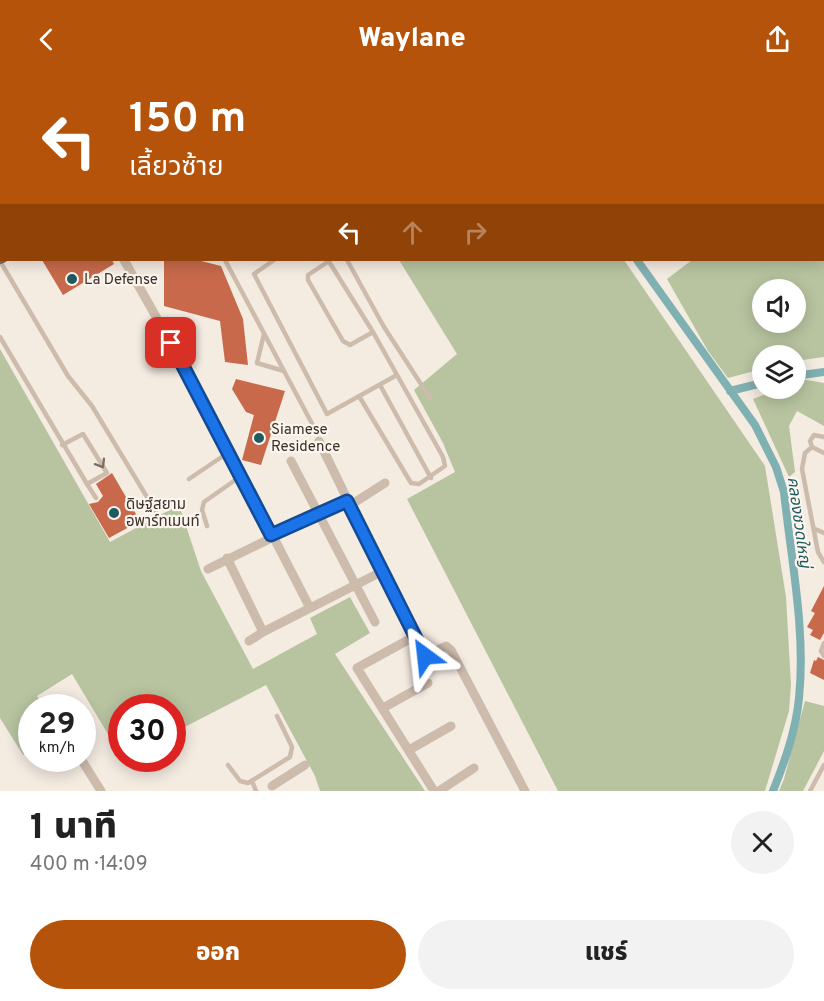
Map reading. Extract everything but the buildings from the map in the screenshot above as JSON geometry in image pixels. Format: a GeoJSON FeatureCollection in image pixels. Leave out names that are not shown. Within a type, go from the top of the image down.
{"type":"FeatureCollection","features":[{"type":"Feature","properties":{"kind":"street"},"geometry":{"type":"LineString","coordinates":[[125,261],[229,452],[310,608]]}},
{"type":"Feature","properties":{"kind":"street"},"geometry":{"type":"LineString","coordinates":[[318,437],[381,572],[425,656],[446,646],[451,650],[525,791]]}},
{"type":"Feature","properties":{"kind":"street"},"geometry":{"type":"LineString","coordinates":[[291,461],[375,622]]}},
{"type":"Feature","properties":{"kind":"street"},"geometry":{"type":"LineString","coordinates":[[208,569],[271,535],[348,503],[385,483]]}},
{"type":"Feature","properties":{"kind":"street"},"geometry":{"type":"LineString","coordinates":[[227,558],[263,632]]}},
{"type":"Feature","properties":{"kind":"street"},"geometry":{"type":"LineString","coordinates":[[249,640],[381,572]]}},
{"type":"Feature","properties":{"kind":"street"},"geometry":{"type":"LineString","coordinates":[[408,640],[357,668],[436,791],[474,768]]}},
{"type":"Feature","properties":{"kind":"street"},"geometry":{"type":"LineString","coordinates":[[383,708],[428,683]]}},
{"type":"Feature","properties":{"kind":"street"},"geometry":{"type":"LineString","coordinates":[[409,750],[451,726]]}},
{"type":"Feature","properties":{"kind":"street"},"geometry":{"type":"LineString","coordinates":[[263,791],[274,789],[301,767]]}},
{"type":"Feature","properties":{"kind":"street"},"geometry":{"type":"LineString","coordinates":[[89,772],[101,791]]}},
{"type":"Feature","properties":{"kind":"lane"},"geometry":{"type":"LineString","coordinates":[[2,261],[68,376],[92,406],[156,512]]}},
{"type":"Feature","properties":{"kind":"lane"},"geometry":{"type":"LineString","coordinates":[[226,261],[318,437]]}},
{"type":"Feature","properties":{"kind":"lane"},"geometry":{"type":"LineString","coordinates":[[273,261],[254,274],[327,414],[397,375]]}},
{"type":"Feature","properties":{"kind":"lane"},"geometry":{"type":"LineString","coordinates":[[327,261],[309,275],[308,280],[344,341],[350,345],[373,332]]}},
{"type":"Feature","properties":{"kind":"lane"},"geometry":{"type":"LineString","coordinates":[[329,261],[373,332],[445,462],[445,466],[431,478],[416,485],[411,483],[359,396]]}},
{"type":"Feature","properties":{"kind":"lane"},"geometry":{"type":"LineString","coordinates":[[348,261],[384,327],[430,398]]}},
{"type":"Feature","properties":{"kind":"lane"},"geometry":{"type":"LineString","coordinates":[[264,333],[257,363],[284,371]]}},
{"type":"Feature","properties":{"kind":"lane"},"geometry":{"type":"LineString","coordinates":[[0,337],[62,445],[96,498]]}},
{"type":"Feature","properties":{"kind":"lane"},"geometry":{"type":"LineString","coordinates":[[380,385],[431,478]]}},
{"type":"Feature","properties":{"kind":"lane"},"geometry":{"type":"LineString","coordinates":[[62,445],[83,434],[106,473],[87,484]]}},
{"type":"Feature","properties":{"kind":"lane"},"geometry":{"type":"LineString","coordinates":[[824,437],[814,435],[810,441],[812,447],[824,453]]}},
{"type":"Feature","properties":{"kind":"lane"},"geometry":{"type":"LineString","coordinates":[[812,447],[805,453],[802,469],[819,557],[824,562]]}},
{"type":"Feature","properties":{"kind":"lane"},"geometry":{"type":"LineString","coordinates":[[189,479],[229,452]]}},
{"type":"Feature","properties":{"kind":"lane"},"geometry":{"type":"LineString","coordinates":[[207,526],[202,510],[204,502],[241,476]]}},
{"type":"Feature","properties":{"kind":"lane"},"geometry":{"type":"LineString","coordinates":[[815,529],[824,533]]}},
{"type":"Feature","properties":{"kind":"lane"},"geometry":{"type":"LineString","coordinates":[[824,643],[821,651],[824,656]]}},
{"type":"Feature","properties":{"kind":"lane"},"geometry":{"type":"LineString","coordinates":[[228,765],[240,781],[252,781],[290,757],[292,747],[277,716]]}},
{"type":"Feature","properties":{"kind":"lane"},"geometry":{"type":"LineString","coordinates":[[290,757],[301,767]]}},
{"type":"Feature","properties":{"kind":"lane"},"geometry":{"type":"LineString","coordinates":[[810,791],[824,765]]}},
{"type":"Feature","properties":{"kind":"lane"},"geometry":{"type":"LineString","coordinates":[[252,781],[256,791]]}},
{"type":"Feature","properties":{"kind":"green space"},"geometry":{"type":"Polygon","coordinates":[[[400,261],[625,261],[765,466],[786,597],[791,685],[789,711],[765,791],[558,791],[407,499],[455,472],[443,443],[414,390],[457,354],[400,261]]]}},
{"type":"Feature","properties":{"kind":"green space"},"geometry":{"type":"Polygon","coordinates":[[[691,261],[824,261],[824,357],[806,359],[806,345],[752,345],[752,372],[728,378],[708,351],[667,279],[691,261]]]}},
{"type":"Feature","properties":{"kind":"green space"},"geometry":{"type":"Polygon","coordinates":[[[0,349],[110,542],[179,505],[201,571],[253,669],[317,634],[310,618],[350,597],[370,633],[335,654],[425,791],[320,791],[315,776],[266,685],[186,726],[186,694],[108,694],[108,734],[96,714],[96,694],[84,694],[72,674],[40,694],[18,694],[18,747],[0,718],[0,349]]]}},
{"type":"Feature","properties":{"kind":"green space"},"geometry":{"type":"Polygon","coordinates":[[[806,380],[824,383],[824,426],[797,411],[789,426],[795,472],[789,477],[753,399],[806,399],[806,380]]]}},
{"type":"Feature","properties":{"kind":"green space"},"geometry":{"type":"Polygon","coordinates":[[[805,701],[824,706],[824,751],[803,791],[779,791],[784,779],[805,701]]]}},
{"type":"Feature","properties":{"kind":"waterway","name":"คลองชวดใหญ่"},"geometry":{"type":"LineString","coordinates":[[638,261],[755,425],[776,467],[784,492],[797,595],[801,673],[798,710],[793,734],[773,791]]}},
{"type":"Feature","properties":{"kind":"waterway"},"geometry":{"type":"LineString","coordinates":[[806,374],[824,372]]}},
{"type":"Feature","properties":{"kind":"waterway"},"geometry":{"type":"LineString","coordinates":[[730,391],[752,386]]}},
{"type":"Feature","properties":{"kind":"place","name":"La Defense"},"geometry":{"type":"Point","coordinates":[72,279]}},
{"type":"Feature","properties":{"kind":"place","name":"Siamese Residence"},"geometry":{"type":"Point","coordinates":[259,438]}},
{"type":"Feature","properties":{"kind":"place","name":"ดิษฐ์สยาม อพาร์ทเมนท์"},"geometry":{"type":"Point","coordinates":[114,513]}},
{"type":"Feature","properties":{"kind":"route"},"geometry":{"type":"LineString","coordinates":[[171,343],[203,400],[271,535],[347,501],[425,656]]}}]}
